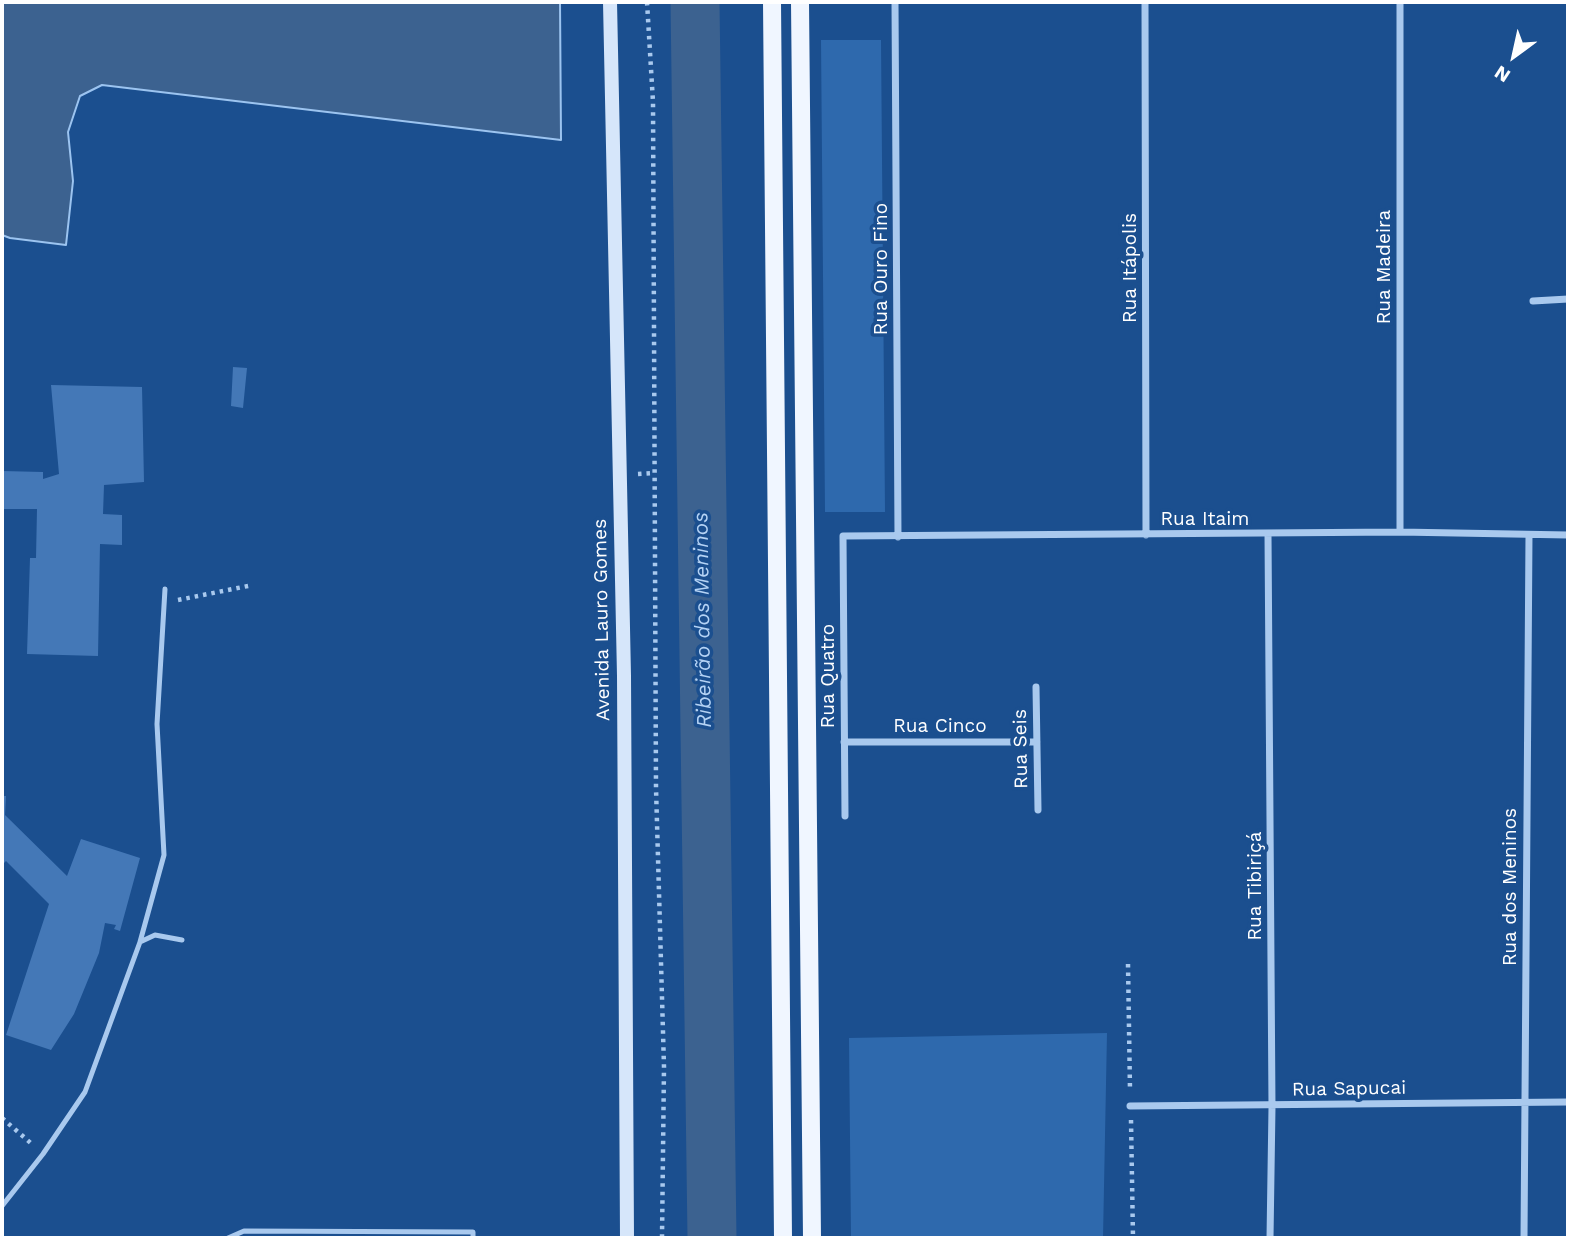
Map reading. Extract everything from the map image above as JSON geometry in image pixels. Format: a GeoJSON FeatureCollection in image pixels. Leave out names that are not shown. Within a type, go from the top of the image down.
{"type":"FeatureCollection","features":[{"type":"Feature","properties":{"kind":"main road","name":"Avenida Lauro Gomes"},"geometry":{"type":"LineString","coordinates":[[610,2],[624,663],[627,1238]]}},
{"type":"Feature","properties":{"kind":"main road"},"geometry":{"type":"LineString","coordinates":[[772,2],[783,1238]]}},
{"type":"Feature","properties":{"kind":"main road"},"geometry":{"type":"LineString","coordinates":[[800,2],[811,1238]]}},
{"type":"Feature","properties":{"kind":"street","name":"Rua Ouro Fino"},"geometry":{"type":"LineString","coordinates":[[895,2],[898,537]]}},
{"type":"Feature","properties":{"kind":"street","name":"Rua Itápolis"},"geometry":{"type":"LineString","coordinates":[[1145,2],[1146,535]]}},
{"type":"Feature","properties":{"kind":"street","name":"Rua Madeira"},"geometry":{"type":"LineString","coordinates":[[1400,533],[1401,2]]}},
{"type":"Feature","properties":{"kind":"street"},"geometry":{"type":"LineString","coordinates":[[1533,300],[1568,299]]}},
{"type":"Feature","properties":{"kind":"street","name":"Rua Itaim"},"geometry":{"type":"LineString","coordinates":[[843,536],[1400,533],[1568,535]]}},
{"type":"Feature","properties":{"kind":"street","name":"Rua Tibiriçá"},"geometry":{"type":"LineString","coordinates":[[1268,534],[1272,1107],[1270,1238]]}},
{"type":"Feature","properties":{"kind":"street","name":"Rua dos Meninos"},"geometry":{"type":"LineString","coordinates":[[1524,1238],[1529,535]]}},
{"type":"Feature","properties":{"kind":"street","name":"Rua Quatro"},"geometry":{"type":"LineString","coordinates":[[843,536],[845,816]]}},
{"type":"Feature","properties":{"kind":"street","name":"Rua Seis"},"geometry":{"type":"LineString","coordinates":[[1037,687],[1038,810]]}},
{"type":"Feature","properties":{"kind":"street","name":"Rua Cinco"},"geometry":{"type":"LineString","coordinates":[[844,742],[1037,742]]}},
{"type":"Feature","properties":{"kind":"street","name":"Rua Sapucai"},"geometry":{"type":"LineString","coordinates":[[1130,1106],[1272,1107],[1568,1102]]}},
{"type":"Feature","properties":{"kind":"lane"},"geometry":{"type":"LineString","coordinates":[[2,1206],[43,1154],[85,1092],[140,942],[164,855],[157,724],[164,589]]}},
{"type":"Feature","properties":{"kind":"lane"},"geometry":{"type":"LineString","coordinates":[[140,942],[155,936],[182,940]]}},
{"type":"Feature","properties":{"kind":"lane"},"geometry":{"type":"LineString","coordinates":[[228,1238],[244,1230],[473,1232],[473,1238]]}},
{"type":"Feature","properties":{"kind":"path"},"geometry":{"type":"LineString","coordinates":[[647,2],[653,102],[656,775],[664,1067],[662,1238]]}},
{"type":"Feature","properties":{"kind":"path"},"geometry":{"type":"LineString","coordinates":[[164,602],[253,585]]}},
{"type":"Feature","properties":{"kind":"path"},"geometry":{"type":"LineString","coordinates":[[2,1118],[43,1154]]}},
{"type":"Feature","properties":{"kind":"shaded area"},"geometry":{"type":"Polygon","coordinates":[[[2,2],[560,2],[561,140],[102,85],[80,96],[68,132],[73,181],[66,245],[10,238],[2,235],[2,2]]]}},
{"type":"Feature","properties":{"kind":"shaded area"},"geometry":{"type":"Polygon","coordinates":[[[821,40],[881,40],[885,512],[825,512],[821,40]]]}},
{"type":"Feature","properties":{"kind":"shaded area"},"geometry":{"type":"Polygon","coordinates":[[[1107,1033],[1103,1238],[851,1238],[849,1038],[1107,1033]]]}},
{"type":"Feature","properties":{"kind":"building"},"geometry":{"type":"Polygon","coordinates":[[[233,367],[247,368],[243,408],[231,406],[233,367]]]}},
{"type":"Feature","properties":{"kind":"building"},"geometry":{"type":"Polygon","coordinates":[[[51,385],[142,387],[144,482],[104,485],[103,514],[122,515],[122,545],[100,544],[98,656],[27,654],[30,558],[36,558],[37,509],[2,509],[2,471],[43,472],[43,479],[59,474],[51,385]]]}},
{"type":"Feature","properties":{"kind":"building"},"geometry":{"type":"Polygon","coordinates":[[[2,796],[6,796],[5,815],[67,876],[81,839],[140,858],[120,931],[114,929],[116,925],[105,923],[99,953],[74,1014],[51,1050],[6,1035],[49,904],[6,861],[2,865],[2,796]]]}},
{"type":"Feature","properties":{"kind":"waterway","name":"Ribeirão dos Meninos"},"geometry":{"type":"LineString","coordinates":[[695,2],[712,1238]]}}]}
